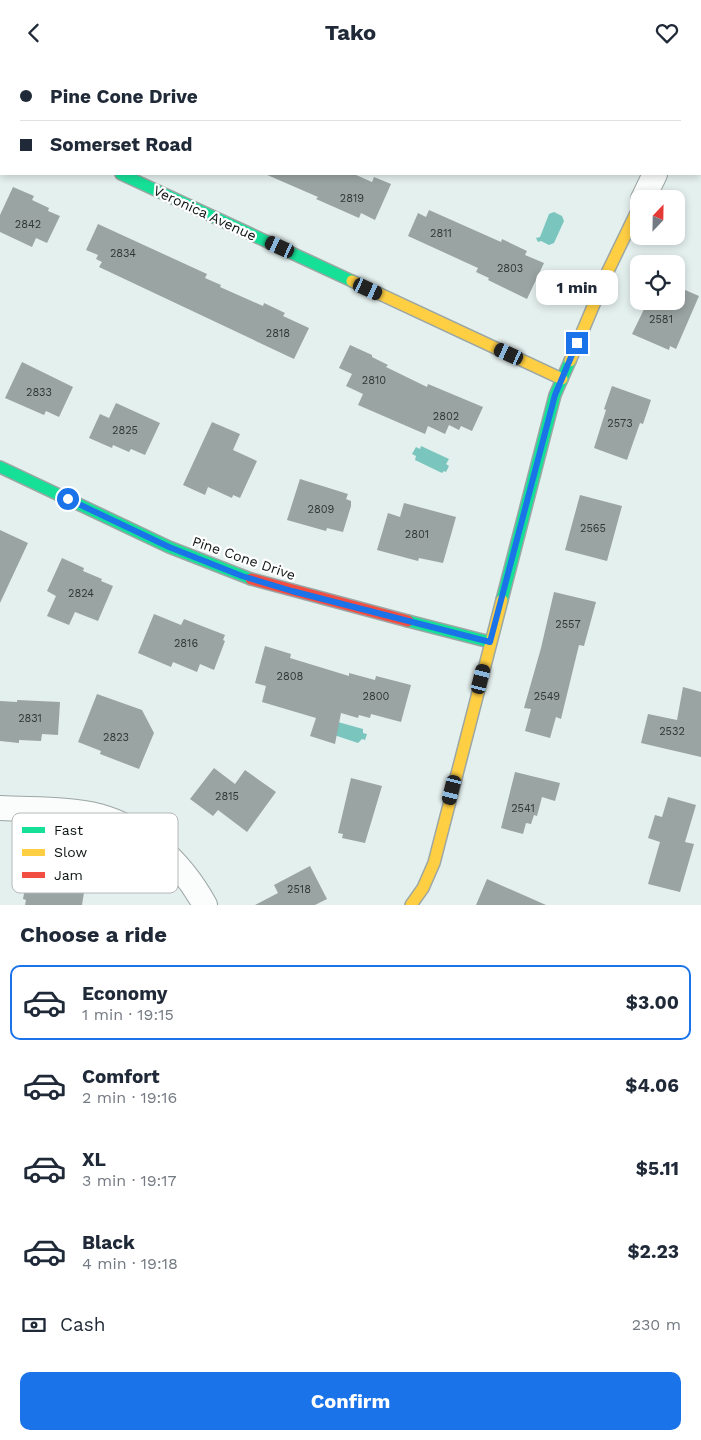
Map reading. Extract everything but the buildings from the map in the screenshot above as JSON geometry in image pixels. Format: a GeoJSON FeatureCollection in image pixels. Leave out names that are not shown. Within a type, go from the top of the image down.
{"type":"FeatureCollection","features":[{"type":"Feature","properties":{"kind":"street","name":"Veronica Avenue"},"geometry":{"type":"LineString","coordinates":[[123,175],[562,379]]}},
{"type":"Feature","properties":{"kind":"street"},"geometry":{"type":"LineString","coordinates":[[647,190],[655,175]]}},
{"type":"Feature","properties":{"kind":"street"},"geometry":{"type":"LineString","coordinates":[[412,905],[423,888],[434,863],[555,395],[608,271],[630,226]]}},
{"type":"Feature","properties":{"kind":"street","name":"Pine Cone Drive"},"geometry":{"type":"LineString","coordinates":[[0,467],[169,547],[242,576],[292,591],[490,642]]}},
{"type":"Feature","properties":{"kind":"street"},"geometry":{"type":"LineString","coordinates":[[0,808],[82,813]]}},
{"type":"Feature","properties":{"kind":"street"},"geometry":{"type":"LineString","coordinates":[[178,865],[193,883],[205,905]]}},
{"type":"Feature","properties":{"kind":"water"},"geometry":{"type":"Polygon","coordinates":[[[554,212],[562,216],[564,221],[554,243],[549,245],[541,241],[538,242],[536,238],[540,237],[549,214],[554,212]]]}},
{"type":"Feature","properties":{"kind":"water"},"geometry":{"type":"Polygon","coordinates":[[[421,446],[449,459],[446,464],[449,466],[446,472],[442,473],[415,460],[416,456],[412,454],[416,447],[420,449],[421,446]]]}},
{"type":"Feature","properties":{"kind":"water"},"geometry":{"type":"Polygon","coordinates":[[[338,722],[363,729],[363,733],[367,734],[365,740],[362,739],[358,743],[334,735],[338,722]]]}},
{"type":"Feature","properties":{"kind":"traffic: fast"},"geometry":{"type":"LineString","coordinates":[[123,175],[352,281]]}},
{"type":"Feature","properties":{"kind":"traffic: fast"},"geometry":{"type":"LineString","coordinates":[[502,600],[555,395],[570,361]]}},
{"type":"Feature","properties":{"kind":"traffic: fast"},"geometry":{"type":"LineString","coordinates":[[0,467],[169,547],[251,579]]}},
{"type":"Feature","properties":{"kind":"traffic: fast"},"geometry":{"type":"LineString","coordinates":[[408,621],[490,642]]}},
{"type":"Feature","properties":{"kind":"traffic: slow"},"geometry":{"type":"LineString","coordinates":[[570,361],[608,271],[630,226]]}},
{"type":"Feature","properties":{"kind":"traffic: slow"},"geometry":{"type":"LineString","coordinates":[[352,281],[562,379]]}},
{"type":"Feature","properties":{"kind":"traffic: slow"},"geometry":{"type":"LineString","coordinates":[[411,905],[423,888],[434,863],[502,600]]}},
{"type":"Feature","properties":{"kind":"traffic: jam"},"geometry":{"type":"LineString","coordinates":[[251,579],[408,621]]}},
{"type":"Feature","properties":{"kind":"route"},"geometry":{"type":"LineString","coordinates":[[68,499],[169,547],[242,576],[292,591],[490,642],[555,395],[577,343]]}}]}
